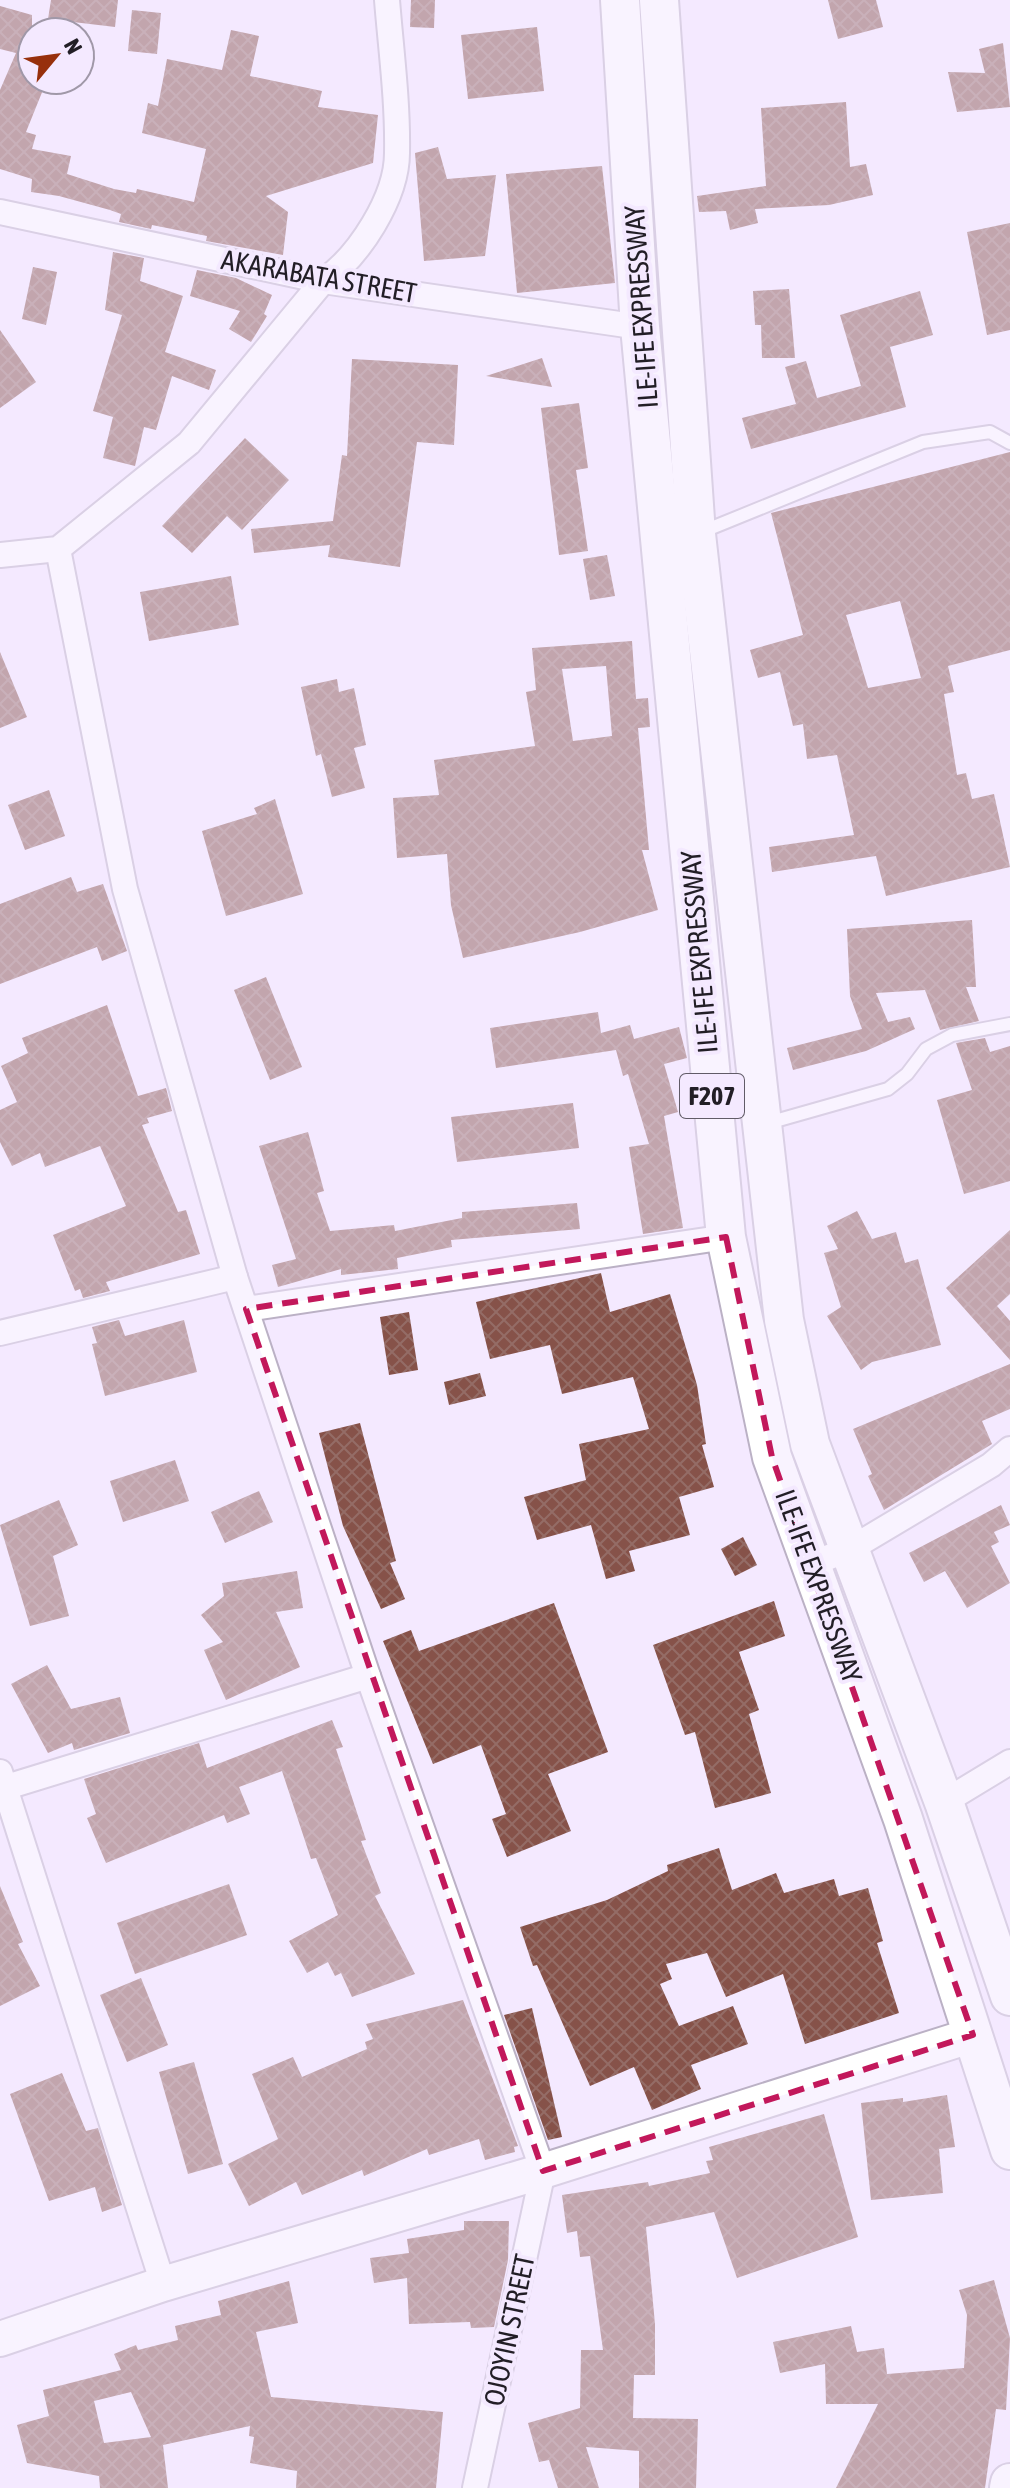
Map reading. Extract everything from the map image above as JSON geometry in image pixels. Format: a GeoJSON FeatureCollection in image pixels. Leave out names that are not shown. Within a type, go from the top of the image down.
{"type":"FeatureCollection","features":[{"type":"Feature","properties":{"kind":"main road","name":"ILE-IFE EXPRESSWAY"},"geometry":{"type":"LineString","coordinates":[[620,0],[640,327],[726,1237],[772,1457],[809,1565],[864,1707],[1010,2150]]}},
{"type":"Feature","properties":{"kind":"main road","name":"ILE-IFE EXPRESSWAY"},"geometry":{"type":"LineString","coordinates":[[659,0],[696,534],[784,1320],[807,1428],[944,1802],[1010,1996]]}},
{"type":"Feature","properties":{"kind":"street"},"geometry":{"type":"LineString","coordinates":[[0,555],[58,549],[189,443],[323,281],[343,268],[377,221],[398,156],[387,0]]}},
{"type":"Feature","properties":{"kind":"street","name":"AKARABATA STREET"},"geometry":{"type":"LineString","coordinates":[[0,212],[323,281],[640,327]]}},
{"type":"Feature","properties":{"kind":"street"},"geometry":{"type":"LineString","coordinates":[[58,549],[125,889],[235,1277],[368,1676],[543,2171]]}},
{"type":"Feature","properties":{"kind":"street"},"geometry":{"type":"LineString","coordinates":[[246,1309],[726,1237]]}},
{"type":"Feature","properties":{"kind":"street"},"geometry":{"type":"LineString","coordinates":[[0,1333],[235,1277]]}},
{"type":"Feature","properties":{"kind":"street"},"geometry":{"type":"LineString","coordinates":[[809,1565],[852,1548],[991,1465],[1010,1449]]}},
{"type":"Feature","properties":{"kind":"street"},"geometry":{"type":"LineString","coordinates":[[163,2284],[2,1783],[368,1676]]}},
{"type":"Feature","properties":{"kind":"street"},"geometry":{"type":"LineString","coordinates":[[944,1802],[1010,1762]]}},
{"type":"Feature","properties":{"kind":"street"},"geometry":{"type":"LineString","coordinates":[[0,2339],[163,2284],[543,2171],[973,2035]]}},
{"type":"Feature","properties":{"kind":"street","name":"OJOYIN STREET"},"geometry":{"type":"LineString","coordinates":[[475,2488],[543,2171]]}},
{"type":"Feature","properties":{"kind":"lane"},"geometry":{"type":"LineString","coordinates":[[696,534],[923,442],[990,432],[1010,443]]}},
{"type":"Feature","properties":{"kind":"lane"},"geometry":{"type":"LineString","coordinates":[[761,1125],[888,1089],[907,1074],[926,1049],[952,1035],[1010,1024]]}},
{"type":"Feature","properties":{"kind":"highlighted area"},"geometry":{"type":"Polygon","coordinates":[[[726,1237],[772,1457],[973,2035],[543,2171],[246,1309],[726,1237]]]}},
{"type":"Feature","properties":{"kind":"building"},"geometry":{"type":"Polygon","coordinates":[[[51,0],[118,0],[115,27],[96,25],[96,16],[48,16],[51,0]]]}},
{"type":"Feature","properties":{"kind":"building"},"geometry":{"type":"Polygon","coordinates":[[[411,0],[435,0],[434,28],[410,27],[411,0]]]}},
{"type":"Feature","properties":{"kind":"building"},"geometry":{"type":"Polygon","coordinates":[[[828,0],[876,0],[883,27],[838,39],[828,0]]]}},
{"type":"Feature","properties":{"kind":"building"},"geometry":{"type":"Polygon","coordinates":[[[0,6],[32,15],[16,16],[16,53],[0,49],[0,6]]]}},
{"type":"Feature","properties":{"kind":"building"},"geometry":{"type":"Polygon","coordinates":[[[132,10],[161,13],[157,54],[128,51],[132,10]]]}},
{"type":"Feature","properties":{"kind":"building"},"geometry":{"type":"Polygon","coordinates":[[[537,27],[544,91],[468,99],[461,35],[537,27]]]}},
{"type":"Feature","properties":{"kind":"building"},"geometry":{"type":"Polygon","coordinates":[[[231,30],[259,36],[250,76],[322,91],[318,107],[378,115],[373,163],[266,196],[288,212],[283,255],[206,241],[207,236],[119,222],[121,214],[110,210],[31,192],[32,179],[0,169],[0,90],[16,53],[16,96],[41,96],[26,132],[36,135],[32,149],[71,156],[67,174],[114,189],[136,193],[137,189],[194,202],[206,149],[142,133],[148,103],[158,106],[167,59],[222,70],[231,30]]]}},
{"type":"Feature","properties":{"kind":"building"},"geometry":{"type":"Polygon","coordinates":[[[1003,43],[1010,107],[957,112],[948,72],[985,73],[979,49],[1003,43]]]}},
{"type":"Feature","properties":{"kind":"building"},"geometry":{"type":"Polygon","coordinates":[[[846,102],[850,167],[866,164],[873,195],[829,205],[755,209],[758,223],[730,230],[726,211],[699,212],[697,196],[766,186],[761,108],[846,102]]]}},
{"type":"Feature","properties":{"kind":"building"},"geometry":{"type":"Polygon","coordinates":[[[438,147],[447,179],[496,175],[485,256],[424,261],[415,153],[438,147]]]}},
{"type":"Feature","properties":{"kind":"building"},"geometry":{"type":"Polygon","coordinates":[[[602,166],[615,283],[517,293],[506,174],[602,166]]]}},
{"type":"Feature","properties":{"kind":"building"},"geometry":{"type":"Polygon","coordinates":[[[1010,223],[1010,330],[987,335],[967,232],[1010,223]]]}},
{"type":"Feature","properties":{"kind":"building"},"geometry":{"type":"Polygon","coordinates":[[[113,252],[144,258],[140,281],[183,296],[165,352],[216,370],[209,390],[172,376],[156,430],[144,427],[135,466],[103,458],[113,417],[93,411],[122,315],[105,310],[113,252]]]}},
{"type":"Feature","properties":{"kind":"building"},"geometry":{"type":"Polygon","coordinates":[[[33,267],[57,272],[46,325],[22,319],[33,267]]]}},
{"type":"Feature","properties":{"kind":"building"},"geometry":{"type":"Polygon","coordinates":[[[197,270],[236,278],[272,295],[264,314],[267,316],[251,342],[229,329],[240,311],[190,296],[197,270]]]}},
{"type":"Feature","properties":{"kind":"building"},"geometry":{"type":"Polygon","coordinates":[[[789,289],[795,358],[762,358],[761,325],[755,325],[753,291],[789,289]]]}},
{"type":"Feature","properties":{"kind":"building"},"geometry":{"type":"Polygon","coordinates":[[[920,291],[933,335],[890,347],[906,407],[751,449],[742,418],[796,404],[785,367],[806,361],[817,398],[861,386],[840,315],[920,291]]]}},
{"type":"Feature","properties":{"kind":"building"},"geometry":{"type":"Polygon","coordinates":[[[0,330],[36,382],[0,408],[0,330]]]}},
{"type":"Feature","properties":{"kind":"building"},"geometry":{"type":"Polygon","coordinates":[[[542,358],[552,387],[486,376],[542,358]]]}},
{"type":"Feature","properties":{"kind":"building"},"geometry":{"type":"Polygon","coordinates":[[[352,359],[458,365],[454,445],[417,442],[400,567],[328,557],[330,545],[254,553],[251,529],[333,521],[342,455],[347,456],[352,359]]]}},
{"type":"Feature","properties":{"kind":"building"},"geometry":{"type":"Polygon","coordinates":[[[579,403],[588,468],[576,470],[588,551],[559,555],[541,408],[579,403]]]}},
{"type":"Feature","properties":{"kind":"building"},"geometry":{"type":"Polygon","coordinates":[[[245,438],[289,480],[242,530],[227,516],[192,553],[162,526],[245,438]]]}},
{"type":"Feature","properties":{"kind":"building"},"geometry":{"type":"Polygon","coordinates":[[[1010,452],[1010,650],[948,666],[954,692],[944,694],[957,775],[966,773],[972,799],[994,794],[1010,867],[886,896],[876,856],[772,872],[769,847],[854,835],[837,755],[807,759],[803,724],[793,726],[780,672],[758,678],[750,650],[803,635],[771,513],[1010,452]],[[900,601],[846,615],[868,688],[921,678],[900,601]]]}},
{"type":"Feature","properties":{"kind":"building"},"geometry":{"type":"Polygon","coordinates":[[[607,555],[615,596],[590,600],[583,559],[607,555]]]}},
{"type":"Feature","properties":{"kind":"building"},"geometry":{"type":"Polygon","coordinates":[[[231,576],[239,625],[149,641],[140,592],[231,576]]]}},
{"type":"Feature","properties":{"kind":"building"},"geometry":{"type":"Polygon","coordinates":[[[632,641],[636,699],[648,698],[650,727],[638,728],[649,850],[642,850],[658,910],[580,932],[463,958],[451,905],[447,854],[397,858],[393,798],[439,795],[434,760],[535,746],[526,692],[536,690],[532,648],[632,641]],[[606,666],[562,669],[573,741],[612,736],[606,666]]]}},
{"type":"Feature","properties":{"kind":"building"},"geometry":{"type":"Polygon","coordinates":[[[0,652],[27,717],[0,728],[0,652]]]}},
{"type":"Feature","properties":{"kind":"building"},"geometry":{"type":"Polygon","coordinates":[[[337,679],[339,692],[354,688],[366,745],[354,748],[365,788],[332,797],[321,754],[316,756],[301,687],[337,679]]]}},
{"type":"Feature","properties":{"kind":"building"},"geometry":{"type":"Polygon","coordinates":[[[49,790],[65,836],[25,850],[8,805],[49,790]]]}},
{"type":"Feature","properties":{"kind":"building"},"geometry":{"type":"Polygon","coordinates":[[[275,799],[303,894],[226,916],[202,831],[257,814],[254,808],[275,799]]]}},
{"type":"Feature","properties":{"kind":"building"},"geometry":{"type":"Polygon","coordinates":[[[71,877],[77,892],[103,884],[127,951],[102,961],[97,947],[0,984],[0,904],[71,877]]]}},
{"type":"Feature","properties":{"kind":"building"},"geometry":{"type":"Polygon","coordinates":[[[972,920],[976,987],[966,987],[979,1021],[940,1030],[925,990],[876,993],[888,1022],[910,1017],[915,1029],[866,1051],[793,1070],[787,1048],[862,1029],[850,996],[847,929],[972,920]]]}},
{"type":"Feature","properties":{"kind":"building"},"geometry":{"type":"Polygon","coordinates":[[[266,977],[302,1067],[270,1080],[234,990],[266,977]]]}},
{"type":"Feature","properties":{"kind":"building"},"geometry":{"type":"Polygon","coordinates":[[[107,1005],[138,1096],[166,1088],[172,1111],[147,1118],[149,1123],[142,1125],[178,1212],[186,1210],[200,1254],[106,1282],[110,1291],[83,1298],[80,1289],[75,1291],[53,1235],[126,1206],[100,1146],[45,1167],[40,1153],[12,1166],[0,1142],[0,1110],[17,1102],[1,1066],[28,1053],[22,1038],[107,1005]]]}},
{"type":"Feature","properties":{"kind":"building"},"geometry":{"type":"Polygon","coordinates":[[[598,1012],[601,1033],[630,1025],[634,1039],[679,1027],[687,1058],[664,1064],[678,1112],[664,1116],[683,1228],[643,1234],[629,1147],[649,1144],[628,1074],[623,1076],[616,1050],[496,1068],[490,1028],[598,1012]]]}},
{"type":"Feature","properties":{"kind":"building"},"geometry":{"type":"Polygon","coordinates":[[[985,1038],[990,1052],[1010,1046],[1010,1181],[964,1194],[937,1100],[972,1090],[956,1043],[985,1038]]]}},
{"type":"Feature","properties":{"kind":"building"},"geometry":{"type":"Polygon","coordinates":[[[573,1103],[579,1148],[457,1162],[451,1117],[573,1103]]]}},
{"type":"Feature","properties":{"kind":"building"},"geometry":{"type":"Polygon","coordinates":[[[308,1132],[324,1191],[317,1193],[330,1231],[394,1225],[395,1231],[462,1218],[462,1212],[577,1203],[580,1229],[451,1240],[452,1247],[397,1258],[398,1269],[341,1275],[341,1269],[278,1287],[272,1265],[296,1259],[259,1146],[308,1132]]]}},
{"type":"Feature","properties":{"kind":"building"},"geometry":{"type":"Polygon","coordinates":[[[857,1211],[872,1239],[896,1232],[905,1263],[918,1259],[941,1345],[872,1362],[861,1370],[827,1316],[841,1307],[824,1253],[838,1249],[827,1226],[857,1211]]]}},
{"type":"Feature","properties":{"kind":"building"},"geometry":{"type":"Polygon","coordinates":[[[1010,1230],[1010,1294],[997,1306],[1010,1321],[1010,1360],[946,1288],[1010,1230]]]}},
{"type":"Feature","properties":{"kind":"building"},"geometry":{"type":"Polygon","coordinates":[[[601,1273],[610,1312],[670,1294],[697,1385],[706,1444],[702,1445],[714,1487],[679,1497],[690,1535],[629,1551],[635,1571],[606,1579],[591,1525],[537,1540],[524,1497],[586,1480],[579,1444],[649,1429],[633,1377],[562,1394],[550,1345],[490,1359],[476,1302],[601,1273]]]}},
{"type":"Feature","properties":{"kind":"building"},"geometry":{"type":"Polygon","coordinates":[[[409,1312],[418,1370],[389,1375],[380,1317],[409,1312]]]}},
{"type":"Feature","properties":{"kind":"building"},"geometry":{"type":"Polygon","coordinates":[[[119,1320],[125,1336],[184,1320],[197,1372],[105,1396],[92,1344],[97,1343],[92,1327],[119,1320]]]}},
{"type":"Feature","properties":{"kind":"building"},"geometry":{"type":"Polygon","coordinates":[[[1010,1364],[1010,1409],[982,1421],[992,1444],[884,1510],[868,1476],[872,1474],[853,1429],[1010,1364]]]}},
{"type":"Feature","properties":{"kind":"building"},"geometry":{"type":"Polygon","coordinates":[[[480,1373],[486,1396],[449,1405],[444,1382],[480,1373]]]}},
{"type":"Feature","properties":{"kind":"building"},"geometry":{"type":"Polygon","coordinates":[[[360,1423],[396,1561],[390,1563],[405,1599],[381,1609],[343,1526],[319,1433],[360,1423]]]}},
{"type":"Feature","properties":{"kind":"building"},"geometry":{"type":"Polygon","coordinates":[[[175,1460],[189,1501],[123,1522],[110,1481],[175,1460]]]}},
{"type":"Feature","properties":{"kind":"building"},"geometry":{"type":"Polygon","coordinates":[[[259,1491],[273,1522],[225,1543],[211,1512],[259,1491]]]}},
{"type":"Feature","properties":{"kind":"building"},"geometry":{"type":"Polygon","coordinates":[[[59,1500],[78,1545],[53,1556],[69,1616],[30,1626],[0,1525],[59,1500]]]}},
{"type":"Feature","properties":{"kind":"building"},"geometry":{"type":"Polygon","coordinates":[[[1001,1505],[1010,1525],[994,1532],[999,1542],[991,1546],[1010,1583],[967,1608],[945,1571],[924,1582],[909,1553],[1001,1505]]]}},
{"type":"Feature","properties":{"kind":"building"},"geometry":{"type":"Polygon","coordinates":[[[743,1537],[757,1565],[735,1576],[721,1549],[743,1537]]]}},
{"type":"Feature","properties":{"kind":"building"},"geometry":{"type":"Polygon","coordinates":[[[297,1571],[303,1608],[276,1612],[300,1667],[226,1700],[204,1650],[223,1642],[201,1615],[224,1596],[222,1583],[297,1571]]]}},
{"type":"Feature","properties":{"kind":"building"},"geometry":{"type":"Polygon","coordinates":[[[774,1601],[785,1636],[739,1652],[759,1710],[749,1714],[771,1793],[715,1808],[695,1732],[685,1735],[653,1645],[774,1601]]]}},
{"type":"Feature","properties":{"kind":"building"},"geometry":{"type":"Polygon","coordinates":[[[554,1603],[608,1752],[548,1774],[571,1831],[507,1857],[492,1819],[506,1814],[481,1745],[433,1764],[383,1641],[411,1630],[419,1651],[554,1603]]]}},
{"type":"Feature","properties":{"kind":"building"},"geometry":{"type":"Polygon","coordinates":[[[47,1665],[71,1709],[120,1697],[130,1733],[74,1750],[72,1743],[48,1753],[11,1684],[47,1665]]]}},
{"type":"Feature","properties":{"kind":"building"},"geometry":{"type":"Polygon","coordinates":[[[332,1720],[343,1747],[336,1749],[366,1840],[361,1841],[381,1893],[375,1896],[415,1974],[352,1997],[341,1973],[335,1976],[328,1962],[307,1973],[289,1941],[338,1915],[316,1858],[311,1859],[282,1771],[239,1787],[250,1814],[227,1823],[224,1815],[106,1863],[87,1818],[96,1814],[84,1779],[199,1743],[207,1768],[332,1720]]]}},
{"type":"Feature","properties":{"kind":"building"},"geometry":{"type":"Polygon","coordinates":[[[719,1848],[732,1890],[776,1873],[784,1893],[834,1879],[839,1896],[868,1888],[883,1941],[877,1943],[899,2013],[805,2044],[783,1974],[726,1997],[707,1953],[666,1964],[672,1979],[660,1984],[679,2026],[733,2006],[748,2044],[691,2065],[701,2089],[652,2110],[634,2067],[590,2086],[537,1965],[533,1966],[520,1927],[607,1900],[668,1871],[667,1865],[719,1848]]]}},
{"type":"Feature","properties":{"kind":"building"},"geometry":{"type":"Polygon","coordinates":[[[229,1884],[247,1935],[135,1974],[117,1923],[229,1884]]]}},
{"type":"Feature","properties":{"kind":"building"},"geometry":{"type":"Polygon","coordinates":[[[0,1886],[23,1942],[18,1944],[40,1986],[0,2006],[0,1886]]]}},
{"type":"Feature","properties":{"kind":"building"},"geometry":{"type":"Polygon","coordinates":[[[141,1978],[168,2045],[127,2062],[100,1995],[141,1978]]]}},
{"type":"Feature","properties":{"kind":"building"},"geometry":{"type":"Polygon","coordinates":[[[463,2000],[518,2146],[514,2147],[515,2152],[485,2160],[479,2139],[429,2155],[427,2149],[364,2176],[362,2170],[302,2195],[296,2182],[249,2206],[228,2164],[278,2139],[252,2074],[293,2057],[302,2077],[367,2049],[365,2042],[373,2039],[366,2024],[463,2000]]]}},
{"type":"Feature","properties":{"kind":"building"},"geometry":{"type":"Polygon","coordinates":[[[532,2008],[562,2137],[548,2140],[504,2015],[532,2008]]]}},
{"type":"Feature","properties":{"kind":"building"},"geometry":{"type":"Polygon","coordinates":[[[194,2062],[223,2164],[188,2174],[159,2072],[194,2062]]]}},
{"type":"Feature","properties":{"kind":"building"},"geometry":{"type":"Polygon","coordinates":[[[62,2073],[86,2131],[98,2128],[122,2205],[102,2212],[95,2187],[49,2201],[10,2094],[62,2073]]]}},
{"type":"Feature","properties":{"kind":"building"},"geometry":{"type":"Polygon","coordinates":[[[947,2095],[955,2147],[939,2149],[943,2193],[871,2200],[861,2103],[903,2098],[903,2102],[947,2095]]]}},
{"type":"Feature","properties":{"kind":"building"},"geometry":{"type":"Polygon","coordinates":[[[824,2114],[858,2237],[737,2278],[714,2212],[646,2227],[655,2324],[655,2375],[634,2375],[633,2418],[698,2419],[696,2488],[639,2488],[639,2451],[586,2447],[599,2488],[558,2488],[549,2460],[539,2462],[528,2423],[580,2408],[581,2350],[603,2350],[590,2256],[580,2257],[577,2231],[567,2233],[562,2195],[648,2182],[649,2186],[710,2173],[706,2161],[713,2160],[709,2147],[824,2114]]]}},
{"type":"Feature","properties":{"kind":"building"},"geometry":{"type":"Polygon","coordinates":[[[464,2221],[509,2221],[508,2260],[494,2327],[471,2328],[470,2322],[409,2324],[407,2278],[374,2283],[370,2258],[409,2253],[407,2239],[464,2230],[464,2221]]]}},
{"type":"Feature","properties":{"kind":"building"},"geometry":{"type":"Polygon","coordinates":[[[994,2280],[1010,2338],[1006,2410],[996,2409],[985,2488],[836,2488],[878,2404],[826,2404],[825,2364],[780,2373],[773,2342],[851,2326],[857,2352],[884,2348],[887,2374],[964,2368],[967,2315],[959,2290],[994,2280]]]}},
{"type":"Feature","properties":{"kind":"building"},"geometry":{"type":"Polygon","coordinates":[[[289,2281],[298,2323],[256,2332],[271,2397],[443,2412],[436,2488],[296,2488],[297,2471],[250,2463],[254,2437],[249,2436],[250,2426],[163,2445],[168,2488],[100,2488],[99,2476],[27,2463],[17,2425],[49,2416],[43,2390],[121,2370],[114,2354],[136,2345],[138,2350],[178,2340],[175,2326],[221,2315],[218,2301],[289,2281]],[[131,2392],[94,2401],[104,2443],[151,2437],[131,2392]]]}}]}
